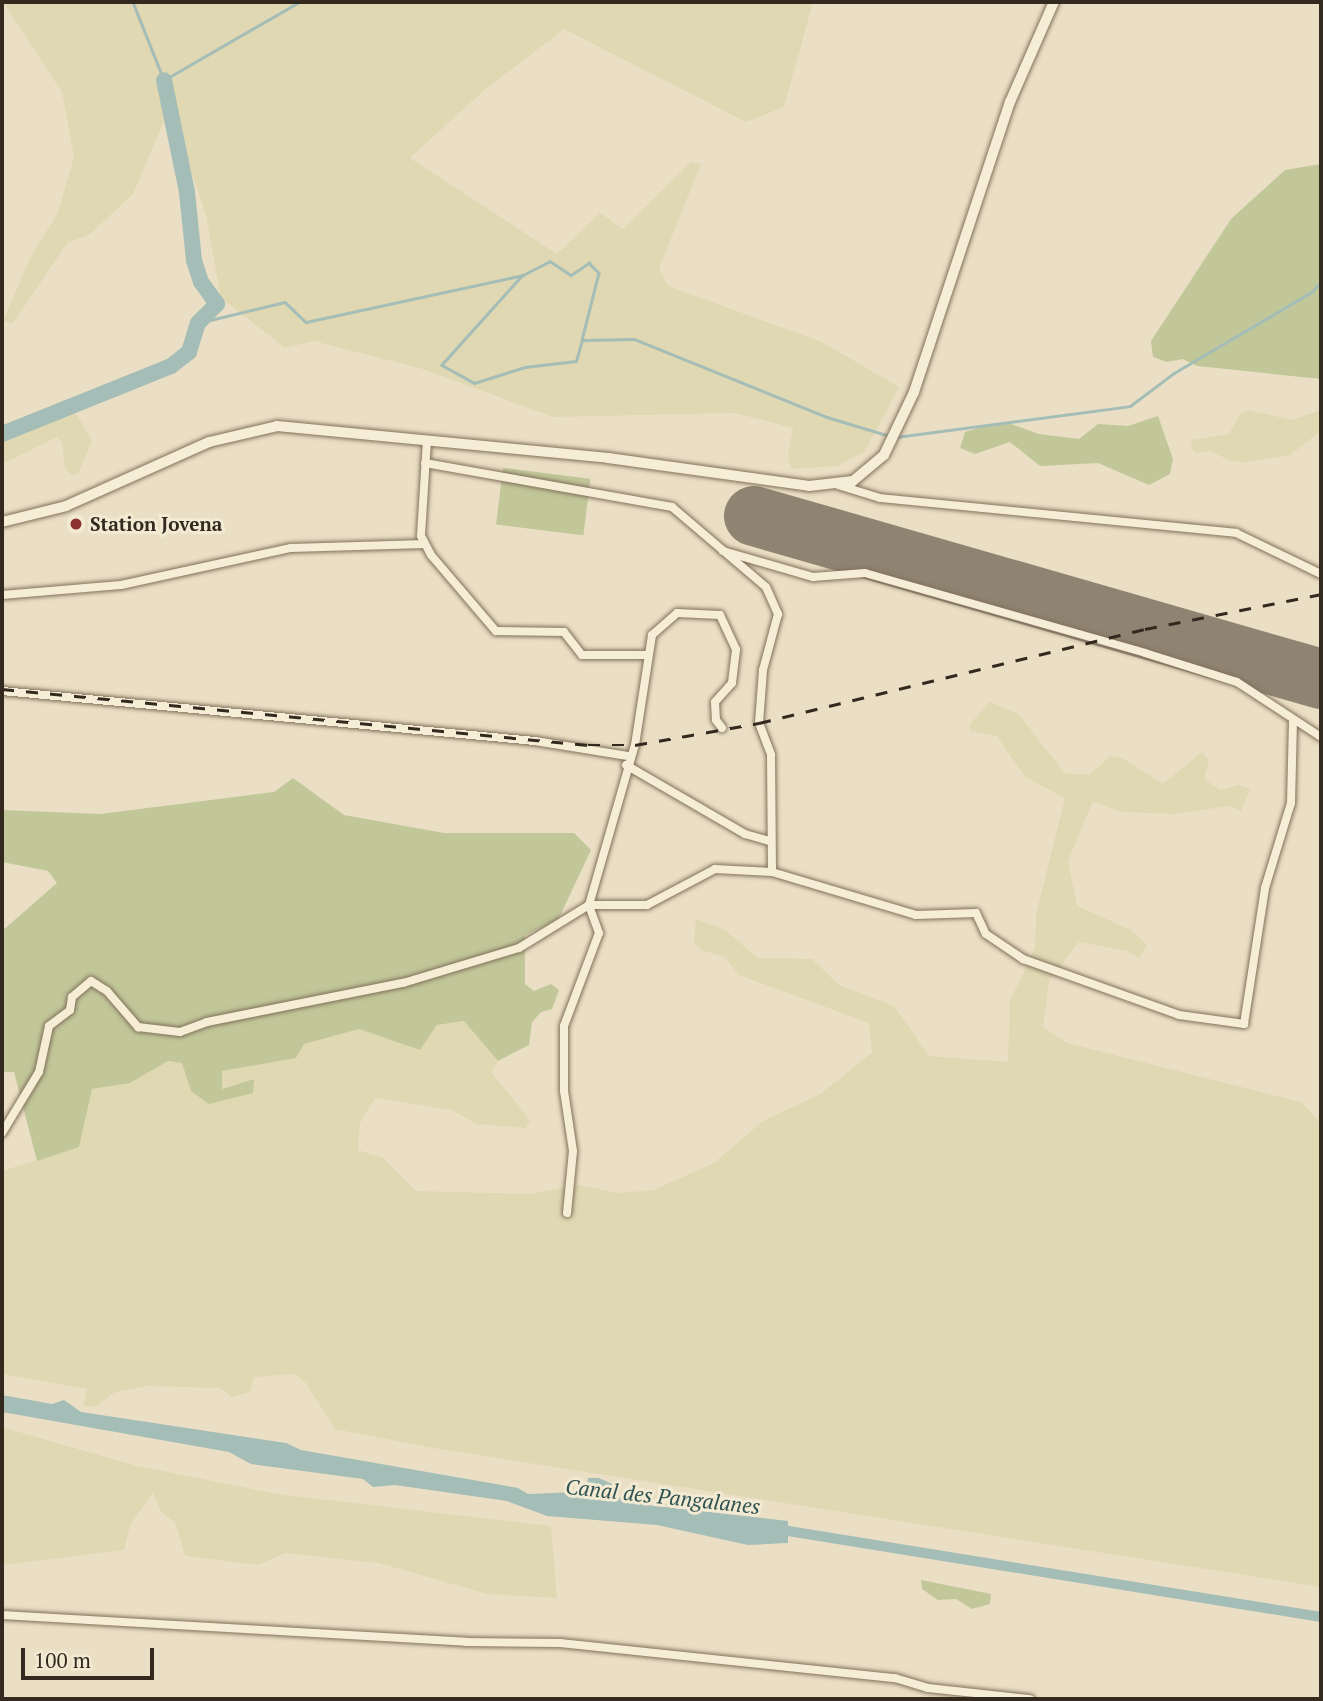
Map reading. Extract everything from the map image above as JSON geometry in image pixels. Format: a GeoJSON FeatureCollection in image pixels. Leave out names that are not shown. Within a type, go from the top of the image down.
{"type":"FeatureCollection","features":[{"type":"Feature","properties":{"kind":"main road"},"geometry":{"type":"LineString","coordinates":[[2,523],[66,506],[209,442],[277,426],[632,461],[744,479],[838,485],[867,472],[884,455],[914,391],[1010,102],[1054,2]]}},
{"type":"Feature","properties":{"kind":"street"},"geometry":{"type":"LineString","coordinates":[[427,440],[421,536],[496,631],[564,632],[582,655],[647,655]]}},
{"type":"Feature","properties":{"kind":"street"},"geometry":{"type":"LineString","coordinates":[[425,463],[672,507],[694,522],[718,549],[766,587],[778,614],[763,670],[759,723],[771,755],[769,841],[772,872]]}},
{"type":"Feature","properties":{"kind":"street"},"geometry":{"type":"LineString","coordinates":[[838,485],[880,498],[1236,533],[1321,574]]}},
{"type":"Feature","properties":{"kind":"street"},"geometry":{"type":"LineString","coordinates":[[2,595],[121,585],[290,548],[425,544]]}},
{"type":"Feature","properties":{"kind":"street"},"geometry":{"type":"LineString","coordinates":[[718,549],[813,576],[878,576],[1145,653],[1237,682],[1293,722],[1321,737]]}},
{"type":"Feature","properties":{"kind":"street"},"geometry":{"type":"LineString","coordinates":[[568,1213],[573,1151],[564,1091],[564,1026],[599,933],[589,905],[611,838],[628,756],[645,698],[642,678],[652,635],[677,613],[720,615],[736,650],[732,683],[715,702],[716,720],[722,728]]}},
{"type":"Feature","properties":{"kind":"street"},"geometry":{"type":"LineString","coordinates":[[2,691],[535,741],[628,756]]}},
{"type":"Feature","properties":{"kind":"street"},"geometry":{"type":"LineString","coordinates":[[2,1133],[39,1072],[49,1026],[70,1010],[72,997],[91,981],[107,991],[138,1027],[180,1032],[207,1022],[403,983],[519,948],[589,905],[647,905],[715,869],[772,872],[916,915],[976,913],[986,934],[1023,959],[1180,1015],[1244,1024],[1265,887],[1291,803],[1293,722]]}},
{"type":"Feature","properties":{"kind":"street"},"geometry":{"type":"LineString","coordinates":[[626,765],[745,834],[769,841]]}},
{"type":"Feature","properties":{"kind":"street"},"geometry":{"type":"LineString","coordinates":[[2,1615],[466,1642],[573,1644],[881,1676],[929,1688],[1030,1699]]}},
{"type":"Feature","properties":{"kind":"shaded area"},"geometry":{"type":"Polygon","coordinates":[[[3,2],[813,2],[784,107],[746,122],[564,29],[482,92],[410,158],[557,254],[600,213],[623,229],[691,162],[701,164],[659,268],[668,286],[822,342],[899,387],[865,451],[838,466],[791,469],[788,455],[793,428],[735,413],[553,417],[423,369],[314,341],[285,348],[221,298],[206,215],[170,107],[133,194],[89,235],[68,242],[13,323],[3,321],[32,254],[58,213],[74,157],[62,92],[3,2]]]}},
{"type":"Feature","properties":{"kind":"shaded area"},"geometry":{"type":"Polygon","coordinates":[[[1248,410],[1292,420],[1321,410],[1321,431],[1290,455],[1246,462],[1231,461],[1210,451],[1195,453],[1191,447],[1192,440],[1229,434],[1241,413],[1248,410]]]}},
{"type":"Feature","properties":{"kind":"shaded area"},"geometry":{"type":"Polygon","coordinates":[[[63,411],[77,415],[92,441],[78,474],[71,475],[65,469],[62,442],[57,437],[2,464],[2,441],[63,411]]]}},
{"type":"Feature","properties":{"kind":"shaded area"},"geometry":{"type":"Polygon","coordinates":[[[990,702],[1019,714],[1064,773],[1089,775],[1111,756],[1122,758],[1163,784],[1202,752],[1209,761],[1204,779],[1220,790],[1239,785],[1250,789],[1241,811],[1229,806],[1175,814],[1121,812],[1093,801],[1068,861],[1077,906],[1131,930],[1147,945],[1139,958],[1128,951],[1079,942],[1049,981],[1043,1027],[1067,1043],[1301,1102],[1321,1123],[1321,1587],[427,1447],[335,1429],[306,1383],[294,1374],[254,1377],[250,1392],[232,1397],[220,1388],[147,1386],[115,1392],[96,1406],[83,1406],[87,1389],[2,1374],[2,1171],[79,1147],[92,1089],[130,1083],[168,1061],[182,1063],[191,1091],[253,1093],[253,1079],[221,1089],[222,1071],[296,1058],[304,1044],[359,1029],[420,1050],[437,1025],[464,1021],[498,1061],[491,1072],[530,1120],[526,1128],[476,1124],[452,1110],[375,1098],[360,1123],[358,1150],[383,1158],[416,1191],[530,1194],[579,1185],[618,1193],[654,1190],[714,1163],[763,1121],[820,1094],[872,1053],[869,1023],[739,975],[725,957],[701,950],[694,943],[696,919],[725,930],[758,958],[812,959],[839,985],[894,1006],[929,1056],[1008,1062],[1010,1001],[1035,948],[1036,915],[1065,798],[1025,777],[997,736],[971,731],[969,725],[990,702]]]}},
{"type":"Feature","properties":{"kind":"shaded area"},"geometry":{"type":"Polygon","coordinates":[[[2,1427],[133,1465],[277,1494],[551,1526],[557,1598],[487,1594],[379,1563],[285,1553],[259,1565],[185,1556],[176,1524],[160,1510],[153,1492],[130,1525],[124,1550],[2,1565],[2,1427]]]}},
{"type":"Feature","properties":{"kind":"green space"},"geometry":{"type":"Polygon","coordinates":[[[1321,164],[1321,379],[1197,366],[1183,359],[1167,362],[1153,357],[1151,341],[1231,219],[1285,170],[1321,164]]]}},
{"type":"Feature","properties":{"kind":"green space"},"geometry":{"type":"Polygon","coordinates":[[[1158,416],[1173,459],[1170,474],[1149,485],[1098,463],[1040,466],[1010,442],[975,454],[960,448],[965,432],[988,425],[1011,424],[1039,434],[1079,439],[1098,424],[1128,426],[1158,416]]]}},
{"type":"Feature","properties":{"kind":"green space"},"geometry":{"type":"Polygon","coordinates":[[[503,468],[590,479],[583,535],[496,525],[503,468]]]}},
{"type":"Feature","properties":{"kind":"green space"},"geometry":{"type":"Polygon","coordinates":[[[293,778],[344,815],[444,833],[574,833],[591,850],[558,920],[525,935],[525,984],[534,991],[551,984],[559,990],[552,1009],[541,1012],[532,1022],[529,1045],[498,1061],[464,1021],[437,1025],[420,1050],[359,1029],[304,1044],[296,1058],[222,1071],[222,1089],[254,1079],[253,1093],[209,1104],[191,1091],[182,1063],[168,1061],[130,1083],[92,1089],[79,1147],[37,1161],[14,1072],[2,1072],[2,931],[57,883],[48,871],[2,862],[2,810],[100,814],[274,792],[293,778]]]}},
{"type":"Feature","properties":{"kind":"green space"},"geometry":{"type":"Polygon","coordinates":[[[921,1580],[991,1594],[990,1604],[972,1609],[956,1599],[938,1600],[922,1589],[921,1580]]]}},
{"type":"Feature","properties":{"kind":"water"},"geometry":{"type":"Polygon","coordinates":[[[2,1395],[52,1404],[64,1400],[81,1412],[286,1443],[301,1450],[518,1488],[528,1494],[575,1492],[587,1489],[588,1478],[599,1478],[612,1484],[622,1502],[788,1521],[788,1543],[748,1545],[657,1525],[547,1516],[507,1501],[395,1485],[373,1487],[363,1479],[251,1464],[229,1452],[2,1412],[2,1395]]]}},
{"type":"Feature","properties":{"kind":"waterway"},"geometry":{"type":"LineString","coordinates":[[133,2],[164,80],[299,2]]}},
{"type":"Feature","properties":{"kind":"waterway"},"geometry":{"type":"LineString","coordinates":[[2,434],[171,366],[189,352],[198,323],[217,304],[201,282],[194,260],[187,192],[164,80]]}},
{"type":"Feature","properties":{"kind":"waterway"},"geometry":{"type":"LineString","coordinates":[[198,323],[285,302],[306,322],[523,275],[550,261],[571,275],[589,263],[599,273],[582,340],[634,339],[827,417],[890,436]]}},
{"type":"Feature","properties":{"kind":"waterway"},"geometry":{"type":"LineString","coordinates":[[523,275],[442,365],[474,383],[525,367],[576,361],[582,340]]}},
{"type":"Feature","properties":{"kind":"waterway"},"geometry":{"type":"LineString","coordinates":[[896,437],[1130,406],[1174,373],[1313,291],[1321,281]]}},
{"type":"Feature","properties":{"kind":"waterway","name":"Canal des Pangalanes"},"geometry":{"type":"LineString","coordinates":[[776,1529],[1321,1617]]}},
{"type":"Feature","properties":{"kind":"runway"},"geometry":{"type":"LineString","coordinates":[[754,516],[1321,679]]}},
{"type":"Feature","properties":{"kind":"railway"},"geometry":{"type":"LineString","coordinates":[[2,689],[588,745],[635,745],[759,723],[1145,629],[1321,594]]}},
{"type":"Feature","properties":{"kind":"place","name":"Station Jovena"},"geometry":{"type":"Point","coordinates":[76,524]}}]}
